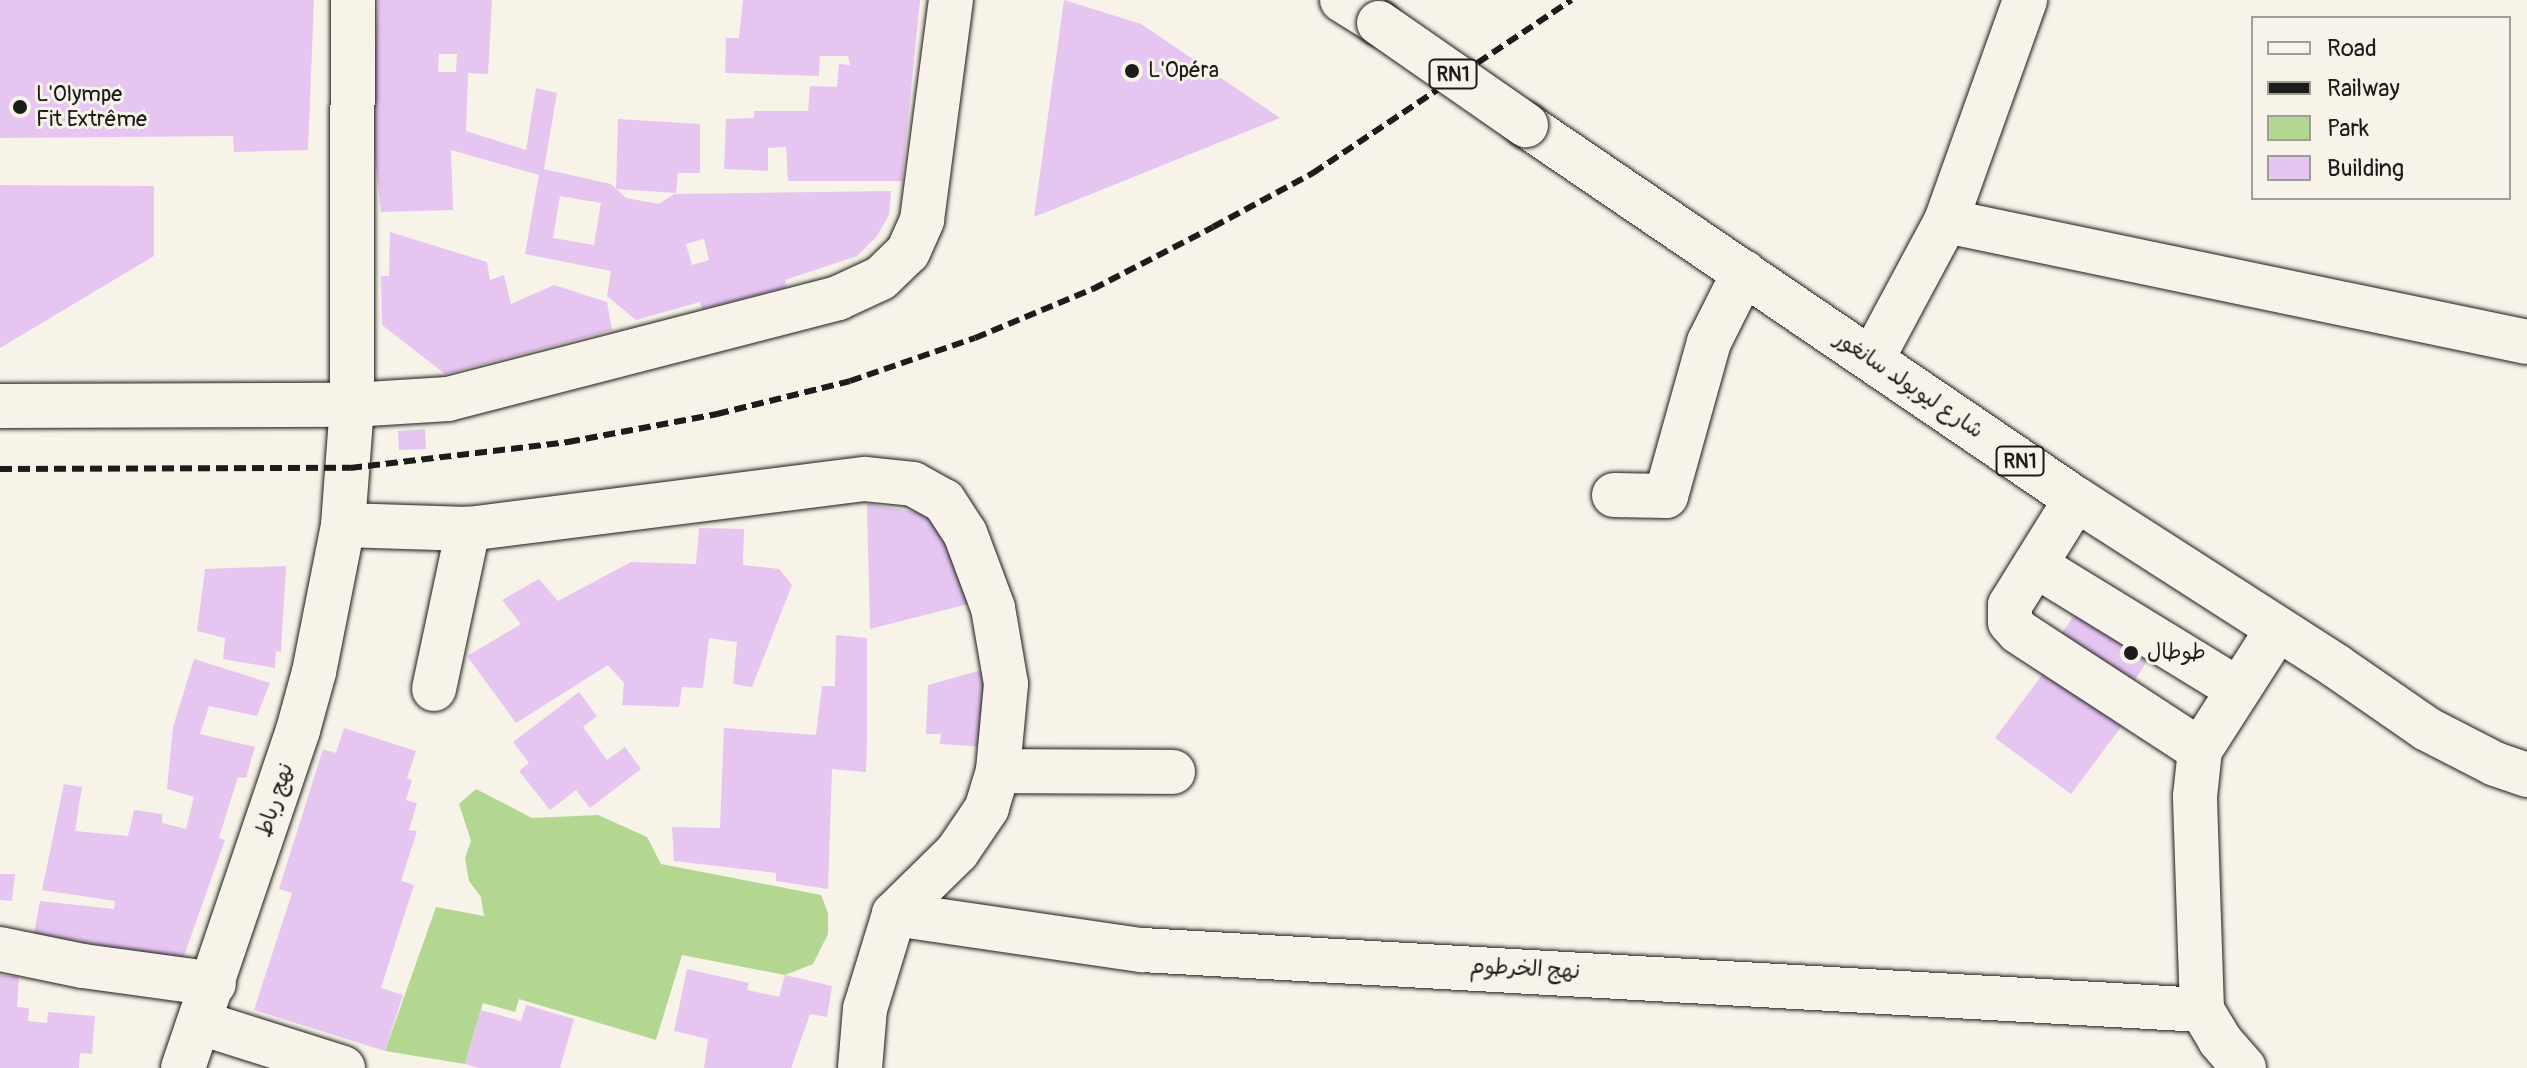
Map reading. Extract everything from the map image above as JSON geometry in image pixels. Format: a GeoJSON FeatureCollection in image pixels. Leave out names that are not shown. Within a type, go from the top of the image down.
{"type":"FeatureCollection","features":[{"type":"Feature","properties":{"kind":"street","name":"نهج رباط"},"geometry":{"type":"LineString","coordinates":[[183,1068],[208,1004],[298,730],[314,672],[343,525],[352,405],[353,0]]}},
{"type":"Feature","properties":{"kind":"street"},"geometry":{"type":"LineString","coordinates":[[0,406],[352,405],[448,399],[838,298],[881,278],[908,252],[922,220],[951,0]]}},
{"type":"Feature","properties":{"kind":"street","name":"شارع ليوبولد سانغور"},"geometry":{"type":"LineString","coordinates":[[1342,0],[2076,499],[2427,729],[2495,764],[2527,775]]}},
{"type":"Feature","properties":{"kind":"street"},"geometry":{"type":"LineString","coordinates":[[1872,359],[1946,221],[2025,0]]}},
{"type":"Feature","properties":{"kind":"street"},"geometry":{"type":"LineString","coordinates":[[1946,221],[2527,342]]}},
{"type":"Feature","properties":{"kind":"street"},"geometry":{"type":"LineString","coordinates":[[1614,495],[1666,496],[1709,342],[1744,272]]}},
{"type":"Feature","properties":{"kind":"street"},"geometry":{"type":"LineString","coordinates":[[343,525],[468,529],[865,479],[913,484],[944,501],[965,533],[993,608],[1006,684],[998,771],[987,808],[957,852],[894,914],[865,1009],[860,1068]]}},
{"type":"Feature","properties":{"kind":"street"},"geometry":{"type":"LineString","coordinates":[[2076,499],[2010,605],[2010,622],[2019,632],[2200,750]]}},
{"type":"Feature","properties":{"kind":"street"},"geometry":{"type":"LineString","coordinates":[[434,689],[468,529]]}},
{"type":"Feature","properties":{"kind":"street"},"geometry":{"type":"LineString","coordinates":[[2035,565],[2237,689]]}},
{"type":"Feature","properties":{"kind":"street"},"geometry":{"type":"LineString","coordinates":[[2244,1068],[2220,1040],[2202,1010],[2195,796],[2200,750],[2277,630]]}},
{"type":"Feature","properties":{"kind":"street"},"geometry":{"type":"LineString","coordinates":[[998,771],[1173,772]]}},
{"type":"Feature","properties":{"kind":"street","name":"نهج الخرطوم"},"geometry":{"type":"LineString","coordinates":[[894,914],[1142,950],[2202,1010]]}},
{"type":"Feature","properties":{"kind":"street"},"geometry":{"type":"LineString","coordinates":[[0,949],[83,966],[208,1004],[343,1068]]}},
{"type":"Feature","properties":{"kind":"green space"},"geometry":{"type":"Polygon","coordinates":[[[476,789],[532,818],[598,815],[647,837],[661,864],[821,895],[828,913],[828,934],[813,964],[785,975],[682,955],[656,1040],[519,999],[515,1012],[483,1003],[465,1064],[385,1051],[436,907],[484,916],[481,897],[469,881],[465,858],[471,841],[459,804],[476,789]]]}},
{"type":"Feature","properties":{"kind":"building"},"geometry":{"type":"Polygon","coordinates":[[[0,0],[314,0],[308,150],[234,152],[233,136],[0,138],[0,0]]]}},
{"type":"Feature","properties":{"kind":"building"},"geometry":{"type":"Polygon","coordinates":[[[378,0],[492,0],[488,74],[468,73],[466,131],[526,150],[536,88],[557,93],[544,169],[611,184],[626,198],[659,204],[674,194],[891,191],[889,215],[877,236],[857,256],[785,280],[787,287],[702,309],[700,302],[636,320],[607,296],[611,271],[525,254],[539,175],[451,150],[453,210],[381,212],[372,128],[378,0]],[[439,54],[438,72],[456,72],[457,54],[439,54]],[[560,196],[553,238],[594,245],[601,203],[560,196]],[[704,239],[686,244],[692,265],[709,260],[704,239]]]}},
{"type":"Feature","properties":{"kind":"building"},"geometry":{"type":"Polygon","coordinates":[[[743,0],[920,0],[902,181],[788,181],[786,147],[768,148],[768,171],[724,169],[726,119],[754,118],[754,111],[808,111],[810,86],[837,87],[839,64],[850,65],[848,56],[820,56],[819,76],[725,73],[726,38],[739,38],[743,0]]]}},
{"type":"Feature","properties":{"kind":"building","name":"L'Opéra"},"geometry":{"type":"Polygon","coordinates":[[[1064,0],[1141,24],[1280,118],[1034,217],[1064,0]]]}},
{"type":"Feature","properties":{"kind":"building"},"geometry":{"type":"Polygon","coordinates":[[[618,119],[700,124],[700,173],[678,173],[676,193],[616,189],[618,119]]]}},
{"type":"Feature","properties":{"kind":"building"},"geometry":{"type":"Polygon","coordinates":[[[0,185],[154,186],[154,256],[0,348],[0,185]]]}},
{"type":"Feature","properties":{"kind":"building"},"geometry":{"type":"Polygon","coordinates":[[[390,232],[487,262],[490,280],[504,275],[511,304],[554,285],[607,302],[612,330],[445,374],[382,325],[381,276],[389,276],[390,232]]]}},
{"type":"Feature","properties":{"kind":"building"},"geometry":{"type":"Polygon","coordinates":[[[425,429],[426,449],[399,450],[398,431],[425,429]]]}},
{"type":"Feature","properties":{"kind":"building"},"geometry":{"type":"Polygon","coordinates":[[[867,504],[939,516],[972,603],[870,629],[867,504]]]}},
{"type":"Feature","properties":{"kind":"building"},"geometry":{"type":"Polygon","coordinates":[[[699,528],[744,529],[743,565],[779,569],[792,585],[752,687],[733,684],[737,642],[709,638],[703,688],[682,687],[679,707],[622,705],[624,683],[608,665],[516,723],[467,656],[521,624],[502,600],[539,579],[558,601],[631,562],[696,564],[699,528]]]}},
{"type":"Feature","properties":{"kind":"building"},"geometry":{"type":"Polygon","coordinates":[[[286,566],[281,652],[276,651],[275,668],[223,659],[225,638],[197,631],[205,569],[286,566]]]}},
{"type":"Feature","properties":{"kind":"building"},"geometry":{"type":"Polygon","coordinates":[[[2078,609],[2151,655],[2126,694],[2053,647],[2078,609]]]}},
{"type":"Feature","properties":{"kind":"building"},"geometry":{"type":"Polygon","coordinates":[[[836,635],[867,638],[866,772],[832,769],[828,889],[776,881],[776,873],[674,861],[672,827],[720,828],[724,728],[816,735],[822,686],[835,686],[836,635]]]}},
{"type":"Feature","properties":{"kind":"building"},"geometry":{"type":"Polygon","coordinates":[[[194,659],[270,683],[257,716],[209,706],[200,734],[255,747],[246,778],[238,777],[219,838],[225,840],[179,970],[139,953],[34,933],[40,901],[114,909],[115,901],[42,890],[64,784],[82,787],[75,831],[128,836],[134,810],[162,814],[162,823],[186,829],[194,797],[167,789],[173,727],[194,659]]]}},
{"type":"Feature","properties":{"kind":"building"},"geometry":{"type":"Polygon","coordinates":[[[2048,667],[2124,723],[2071,794],[1995,738],[2048,667]]]}},
{"type":"Feature","properties":{"kind":"building"},"geometry":{"type":"Polygon","coordinates":[[[978,671],[995,680],[988,747],[940,744],[941,734],[926,734],[928,685],[978,671]]]}},
{"type":"Feature","properties":{"kind":"building"},"geometry":{"type":"Polygon","coordinates":[[[579,692],[597,716],[583,727],[607,760],[625,747],[641,769],[590,808],[576,790],[550,810],[519,771],[529,763],[513,742],[579,692]]]}},
{"type":"Feature","properties":{"kind":"building"},"geometry":{"type":"Polygon","coordinates":[[[344,728],[416,751],[407,778],[412,780],[406,800],[417,803],[409,830],[417,831],[401,881],[414,885],[381,988],[403,995],[385,1051],[254,1010],[292,893],[279,889],[323,749],[336,753],[344,728]]]}},
{"type":"Feature","properties":{"kind":"building"},"geometry":{"type":"Polygon","coordinates":[[[0,874],[15,874],[12,901],[0,900],[0,874]]]}},
{"type":"Feature","properties":{"kind":"building"},"geometry":{"type":"Polygon","coordinates":[[[687,969],[749,983],[747,990],[779,997],[785,975],[832,986],[827,1017],[810,1014],[791,1068],[704,1068],[708,1039],[674,1031],[687,969]]]}},
{"type":"Feature","properties":{"kind":"building"},"geometry":{"type":"Polygon","coordinates":[[[0,975],[19,977],[17,1007],[29,1008],[28,1021],[47,1023],[48,1012],[95,1016],[92,1054],[80,1053],[79,1068],[0,1068],[0,975]]]}},
{"type":"Feature","properties":{"kind":"building"},"geometry":{"type":"Polygon","coordinates":[[[526,1005],[574,1019],[560,1068],[478,1068],[465,1064],[481,1010],[521,1021],[526,1005]]]}},
{"type":"Feature","properties":{"kind":"railway"},"geometry":{"type":"LineString","coordinates":[[0,469],[350,468],[568,442],[717,414],[850,381],[975,338],[1093,289],[1213,227],[1313,173],[1571,0]]}},
{"type":"Feature","properties":{"kind":"place","name":"L'Opéra"},"geometry":{"type":"Point","coordinates":[1132,71]}},
{"type":"Feature","properties":{"kind":"place","name":"L'Olympe Fit Extrême"},"geometry":{"type":"Point","coordinates":[20,107]}},
{"type":"Feature","properties":{"kind":"place","name":"طوطال"},"geometry":{"type":"Point","coordinates":[2131,653]}}]}
